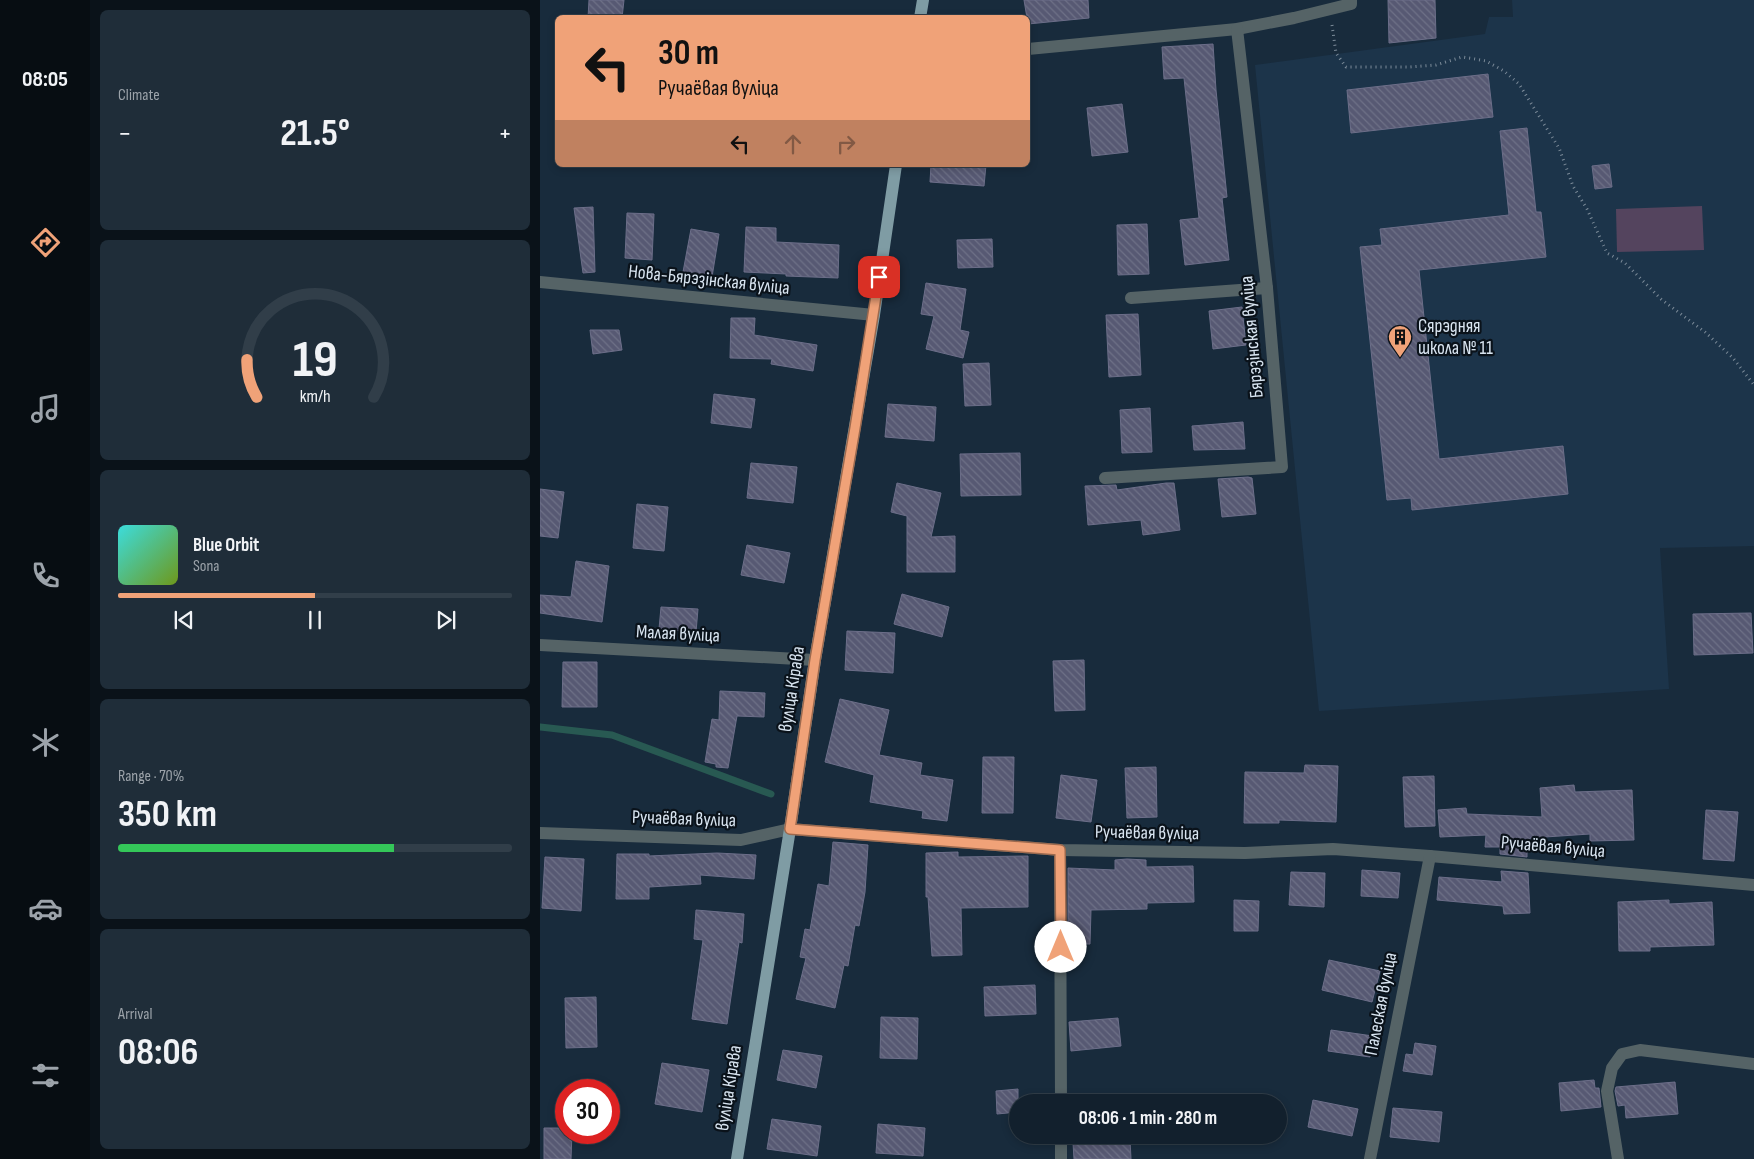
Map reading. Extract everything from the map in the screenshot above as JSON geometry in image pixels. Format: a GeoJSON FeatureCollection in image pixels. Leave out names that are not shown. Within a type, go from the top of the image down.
{"type":"FeatureCollection","features":[{"type":"Feature","properties":{"kind":"main road"},"geometry":{"type":"LineString","coordinates":[[920,15],[923,0]]}},
{"type":"Feature","properties":{"kind":"main road","name":"вуліца Кірава"},"geometry":{"type":"LineString","coordinates":[[736,1159],[790,829],[815,660],[874,315],[896,167]]}},
{"type":"Feature","properties":{"kind":"street"},"geometry":{"type":"LineString","coordinates":[[1030,50],[1237,29],[1351,4],[1351,0]]}},
{"type":"Feature","properties":{"kind":"street","name":"Бярэзінская вуліца"},"geometry":{"type":"LineString","coordinates":[[1106,478],[1282,467],[1267,288],[1237,29]]}},
{"type":"Feature","properties":{"kind":"street","name":"Нова-Бярэзінская вуліца"},"geometry":{"type":"LineString","coordinates":[[540,282],[874,315]]}},
{"type":"Feature","properties":{"kind":"street"},"geometry":{"type":"LineString","coordinates":[[1131,298],[1267,288]]}},
{"type":"Feature","properties":{"kind":"street","name":"Малая вуліца"},"geometry":{"type":"LineString","coordinates":[[540,645],[815,660]]}},
{"type":"Feature","properties":{"kind":"street","name":"Ручаёвая вуліца"},"geometry":{"type":"LineString","coordinates":[[540,833],[741,840],[790,829],[1060,850],[1246,853],[1333,849],[1754,885]]}},
{"type":"Feature","properties":{"kind":"street"},"geometry":{"type":"LineString","coordinates":[[1060,850],[1061,1094]]}},
{"type":"Feature","properties":{"kind":"street","name":"Палеская вуліца"},"geometry":{"type":"LineString","coordinates":[[1370,1159],[1430,856]]}},
{"type":"Feature","properties":{"kind":"street"},"geometry":{"type":"LineString","coordinates":[[1618,1159],[1607,1091],[1612,1068],[1622,1054],[1640,1050],[1754,1064]]}},
{"type":"Feature","properties":{"kind":"street"},"geometry":{"type":"LineString","coordinates":[[1061,1144],[1061,1159]]}},
{"type":"Feature","properties":{"kind":"path"},"geometry":{"type":"LineString","coordinates":[[1330,9],[1336,53],[1346,66],[1409,67],[1436,65],[1462,57],[1486,61],[1511,76],[1519,84],[1559,148],[1573,186],[1587,209],[1607,253],[1625,263],[1661,299],[1705,332],[1733,358],[1754,385]]}},
{"type":"Feature","properties":{"kind":"shaded area"},"geometry":{"type":"Polygon","coordinates":[[[1512,0],[1754,0],[1754,546],[1660,548],[1669,689],[1319,711],[1255,65],[1485,34],[1489,17],[1513,17],[1512,0]]]}},
{"type":"Feature","properties":{"kind":"shaded area"},"geometry":{"type":"Polygon","coordinates":[[[1702,206],[1704,250],[1617,252],[1616,209],[1702,206]]]}},
{"type":"Feature","properties":{"kind":"building"},"geometry":{"type":"Polygon","coordinates":[[[589,0],[624,0],[622,15],[588,15],[589,0]]]}},
{"type":"Feature","properties":{"kind":"building"},"geometry":{"type":"Polygon","coordinates":[[[1024,0],[1088,0],[1089,18],[1030,24],[1030,15],[1026,15],[1024,0]]]}},
{"type":"Feature","properties":{"kind":"building"},"geometry":{"type":"Polygon","coordinates":[[[1388,0],[1435,0],[1436,38],[1389,43],[1388,0]]]}},
{"type":"Feature","properties":{"kind":"building"},"geometry":{"type":"Polygon","coordinates":[[[1213,44],[1227,197],[1222,198],[1229,260],[1185,265],[1180,220],[1199,218],[1184,78],[1164,79],[1162,47],[1213,44]]]}},
{"type":"Feature","properties":{"kind":"building"},"geometry":{"type":"Polygon","coordinates":[[[1488,74],[1493,117],[1351,133],[1347,90],[1488,74]]]}},
{"type":"Feature","properties":{"kind":"building"},"geometry":{"type":"Polygon","coordinates":[[[1122,104],[1128,152],[1092,156],[1087,108],[1122,104]]]}},
{"type":"Feature","properties":{"kind":"building","name":"Сярэдняя школа № 11"},"geometry":{"type":"Polygon","coordinates":[[[1527,128],[1536,212],[1541,212],[1546,257],[1419,270],[1439,459],[1563,446],[1568,494],[1412,510],[1411,498],[1387,500],[1360,247],[1382,245],[1380,229],[1509,215],[1500,131],[1527,128]]]}},
{"type":"Feature","properties":{"kind":"building"},"geometry":{"type":"Polygon","coordinates":[[[1609,164],[1612,187],[1595,189],[1592,166],[1609,164]]]}},
{"type":"Feature","properties":{"kind":"building"},"geometry":{"type":"Polygon","coordinates":[[[931,167],[986,167],[984,186],[930,182],[931,167]]]}},
{"type":"Feature","properties":{"kind":"building"},"geometry":{"type":"Polygon","coordinates":[[[593,207],[595,272],[583,273],[574,208],[593,207]]]}},
{"type":"Feature","properties":{"kind":"building"},"geometry":{"type":"Polygon","coordinates":[[[627,213],[654,214],[652,260],[625,258],[627,213]]]}},
{"type":"Feature","properties":{"kind":"building"},"geometry":{"type":"Polygon","coordinates":[[[1147,224],[1149,274],[1118,275],[1117,225],[1147,224]]]}},
{"type":"Feature","properties":{"kind":"building"},"geometry":{"type":"Polygon","coordinates":[[[746,227],[776,228],[776,242],[839,245],[838,278],[744,272],[746,227]]]}},
{"type":"Feature","properties":{"kind":"building"},"geometry":{"type":"Polygon","coordinates":[[[691,229],[719,234],[712,277],[683,272],[691,229]]]}},
{"type":"Feature","properties":{"kind":"building"},"geometry":{"type":"Polygon","coordinates":[[[992,239],[993,267],[958,268],[957,240],[992,239]]]}},
{"type":"Feature","properties":{"kind":"building"},"geometry":{"type":"Polygon","coordinates":[[[926,283],[966,289],[960,330],[969,332],[963,358],[926,349],[934,316],[921,314],[926,283]]]}},
{"type":"Feature","properties":{"kind":"building"},"geometry":{"type":"Polygon","coordinates":[[[1242,307],[1246,345],[1213,349],[1209,311],[1242,307]]]}},
{"type":"Feature","properties":{"kind":"building"},"geometry":{"type":"Polygon","coordinates":[[[1138,314],[1141,375],[1109,377],[1106,315],[1138,314]]]}},
{"type":"Feature","properties":{"kind":"building"},"geometry":{"type":"Polygon","coordinates":[[[731,318],[755,318],[754,335],[817,345],[813,371],[771,364],[772,359],[730,358],[731,318]]]}},
{"type":"Feature","properties":{"kind":"building"},"geometry":{"type":"Polygon","coordinates":[[[590,330],[619,330],[622,350],[593,354],[590,330]]]}},
{"type":"Feature","properties":{"kind":"building"},"geometry":{"type":"Polygon","coordinates":[[[989,363],[991,405],[965,406],[963,364],[989,363]]]}},
{"type":"Feature","properties":{"kind":"building"},"geometry":{"type":"Polygon","coordinates":[[[714,394],[755,399],[751,428],[711,423],[714,394]]]}},
{"type":"Feature","properties":{"kind":"building"},"geometry":{"type":"Polygon","coordinates":[[[888,404],[936,407],[934,441],[885,437],[888,404]]]}},
{"type":"Feature","properties":{"kind":"building"},"geometry":{"type":"Polygon","coordinates":[[[1150,408],[1152,452],[1122,453],[1120,410],[1150,408]]]}},
{"type":"Feature","properties":{"kind":"building"},"geometry":{"type":"Polygon","coordinates":[[[1243,422],[1245,449],[1194,450],[1192,426],[1243,422]]]}},
{"type":"Feature","properties":{"kind":"building"},"geometry":{"type":"Polygon","coordinates":[[[1020,453],[1021,495],[961,496],[960,454],[1020,453]]]}},
{"type":"Feature","properties":{"kind":"building"},"geometry":{"type":"Polygon","coordinates":[[[751,463],[797,467],[793,503],[747,498],[751,463]]]}},
{"type":"Feature","properties":{"kind":"building"},"geometry":{"type":"Polygon","coordinates":[[[1252,478],[1256,514],[1222,517],[1218,479],[1252,478]]]}},
{"type":"Feature","properties":{"kind":"building"},"geometry":{"type":"Polygon","coordinates":[[[897,483],[941,493],[931,537],[955,536],[955,572],[907,572],[907,516],[891,512],[897,483]]]}},
{"type":"Feature","properties":{"kind":"building"},"geometry":{"type":"Polygon","coordinates":[[[1174,483],[1180,530],[1143,535],[1141,520],[1088,525],[1085,486],[1116,485],[1117,490],[1174,483]]]}},
{"type":"Feature","properties":{"kind":"building"},"geometry":{"type":"Polygon","coordinates":[[[540,489],[564,492],[558,538],[540,536],[540,489]]]}},
{"type":"Feature","properties":{"kind":"building"},"geometry":{"type":"Polygon","coordinates":[[[637,504],[668,507],[664,551],[633,548],[637,504]]]}},
{"type":"Feature","properties":{"kind":"building"},"geometry":{"type":"Polygon","coordinates":[[[747,545],[790,553],[784,583],[741,575],[747,545]]]}},
{"type":"Feature","properties":{"kind":"building"},"geometry":{"type":"Polygon","coordinates":[[[576,561],[609,566],[602,622],[540,613],[540,595],[571,597],[576,561]]]}},
{"type":"Feature","properties":{"kind":"building"},"geometry":{"type":"Polygon","coordinates":[[[902,594],[949,607],[942,637],[894,624],[902,594]]]}},
{"type":"Feature","properties":{"kind":"building"},"geometry":{"type":"Polygon","coordinates":[[[661,607],[698,609],[696,632],[659,629],[661,607]]]}},
{"type":"Feature","properties":{"kind":"building"},"geometry":{"type":"Polygon","coordinates":[[[1751,613],[1753,653],[1694,655],[1693,614],[1751,613]]]}},
{"type":"Feature","properties":{"kind":"building"},"geometry":{"type":"Polygon","coordinates":[[[847,631],[895,633],[893,673],[845,670],[847,631]]]}},
{"type":"Feature","properties":{"kind":"building"},"geometry":{"type":"Polygon","coordinates":[[[1084,660],[1085,710],[1055,711],[1053,661],[1084,660]]]}},
{"type":"Feature","properties":{"kind":"building"},"geometry":{"type":"Polygon","coordinates":[[[563,662],[597,662],[597,707],[562,707],[563,662]]]}},
{"type":"Feature","properties":{"kind":"building"},"geometry":{"type":"Polygon","coordinates":[[[720,691],[765,693],[764,717],[737,716],[728,768],[716,767],[716,764],[705,762],[712,719],[719,720],[720,691]]]}},
{"type":"Feature","properties":{"kind":"building"},"geometry":{"type":"Polygon","coordinates":[[[840,699],[889,710],[879,755],[922,763],[920,775],[953,780],[947,821],[922,818],[923,811],[870,802],[874,775],[825,762],[840,699]]]}},
{"type":"Feature","properties":{"kind":"building"},"geometry":{"type":"Polygon","coordinates":[[[983,757],[1014,757],[1013,813],[982,813],[983,757]]]}},
{"type":"Feature","properties":{"kind":"building"},"geometry":{"type":"Polygon","coordinates":[[[1305,765],[1338,766],[1336,822],[1279,820],[1279,823],[1244,823],[1245,772],[1304,773],[1305,765]]]}},
{"type":"Feature","properties":{"kind":"building"},"geometry":{"type":"Polygon","coordinates":[[[1156,767],[1157,817],[1127,818],[1125,768],[1156,767]]]}},
{"type":"Feature","properties":{"kind":"building"},"geometry":{"type":"Polygon","coordinates":[[[1061,775],[1097,780],[1091,822],[1056,818],[1061,775]]]}},
{"type":"Feature","properties":{"kind":"building"},"geometry":{"type":"Polygon","coordinates":[[[1434,776],[1435,826],[1405,827],[1403,777],[1434,776]]]}},
{"type":"Feature","properties":{"kind":"building"},"geometry":{"type":"Polygon","coordinates":[[[1574,785],[1575,792],[1632,790],[1634,840],[1590,841],[1590,834],[1530,838],[1527,857],[1500,854],[1500,847],[1485,847],[1486,835],[1440,837],[1438,810],[1466,808],[1467,814],[1542,817],[1540,788],[1574,785]]]}},
{"type":"Feature","properties":{"kind":"building"},"geometry":{"type":"Polygon","coordinates":[[[1706,810],[1738,812],[1734,861],[1703,859],[1706,810]]]}},
{"type":"Feature","properties":{"kind":"building"},"geometry":{"type":"Polygon","coordinates":[[[833,842],[868,845],[865,892],[859,926],[855,925],[848,966],[844,965],[835,1008],[796,999],[806,958],[800,957],[805,929],[810,930],[818,884],[829,886],[833,842]]]}},
{"type":"Feature","properties":{"kind":"building"},"geometry":{"type":"Polygon","coordinates":[[[958,852],[958,857],[1028,856],[1028,907],[961,908],[962,955],[932,956],[928,897],[926,897],[926,853],[958,852]]]}},
{"type":"Feature","properties":{"kind":"building"},"geometry":{"type":"Polygon","coordinates":[[[717,853],[756,855],[754,879],[700,875],[701,884],[649,887],[649,899],[616,899],[617,854],[649,854],[649,856],[717,853]]]}},
{"type":"Feature","properties":{"kind":"building"},"geometry":{"type":"Polygon","coordinates":[[[545,857],[584,859],[581,911],[542,908],[545,857]]]}},
{"type":"Feature","properties":{"kind":"building"},"geometry":{"type":"Polygon","coordinates":[[[1115,860],[1146,860],[1146,867],[1193,866],[1194,902],[1147,903],[1147,909],[1091,910],[1090,944],[1068,944],[1068,868],[1115,870],[1115,860]]]}},
{"type":"Feature","properties":{"kind":"building"},"geometry":{"type":"Polygon","coordinates":[[[1362,870],[1400,873],[1398,898],[1361,896],[1362,870]]]}},
{"type":"Feature","properties":{"kind":"building"},"geometry":{"type":"Polygon","coordinates":[[[1501,871],[1528,873],[1530,913],[1504,914],[1503,906],[1437,900],[1439,877],[1502,882],[1501,871]]]}},
{"type":"Feature","properties":{"kind":"building"},"geometry":{"type":"Polygon","coordinates":[[[1291,872],[1325,873],[1324,907],[1289,905],[1291,872]]]}},
{"type":"Feature","properties":{"kind":"building"},"geometry":{"type":"Polygon","coordinates":[[[1234,900],[1259,901],[1258,931],[1234,931],[1234,900]]]}},
{"type":"Feature","properties":{"kind":"building"},"geometry":{"type":"Polygon","coordinates":[[[1669,900],[1669,904],[1712,902],[1714,945],[1650,947],[1650,951],[1619,951],[1618,902],[1669,900]]]}},
{"type":"Feature","properties":{"kind":"building"},"geometry":{"type":"Polygon","coordinates":[[[696,910],[744,914],[742,943],[739,942],[727,1024],[692,1019],[703,940],[694,939],[696,910]]]}},
{"type":"Feature","properties":{"kind":"building"},"geometry":{"type":"Polygon","coordinates":[[[1329,960],[1380,971],[1372,1002],[1322,990],[1329,960]]]}},
{"type":"Feature","properties":{"kind":"building"},"geometry":{"type":"Polygon","coordinates":[[[1035,985],[1036,1014],[985,1016],[984,987],[1035,985]]]}},
{"type":"Feature","properties":{"kind":"building"},"geometry":{"type":"Polygon","coordinates":[[[596,997],[597,1047],[566,1048],[565,998],[596,997]]]}},
{"type":"Feature","properties":{"kind":"building"},"geometry":{"type":"Polygon","coordinates":[[[881,1017],[918,1018],[917,1059],[880,1058],[881,1017]]]}},
{"type":"Feature","properties":{"kind":"building"},"geometry":{"type":"Polygon","coordinates":[[[1118,1018],[1121,1046],[1071,1051],[1069,1022],[1118,1018]]]}},
{"type":"Feature","properties":{"kind":"building"},"geometry":{"type":"Polygon","coordinates":[[[1331,1030],[1373,1036],[1370,1057],[1328,1051],[1331,1030]]]}},
{"type":"Feature","properties":{"kind":"building"},"geometry":{"type":"Polygon","coordinates":[[[1415,1043],[1436,1046],[1432,1075],[1403,1071],[1406,1054],[1413,1055],[1415,1043]]]}},
{"type":"Feature","properties":{"kind":"building"},"geometry":{"type":"Polygon","coordinates":[[[783,1050],[822,1056],[816,1088],[777,1080],[783,1050]]]}},
{"type":"Feature","properties":{"kind":"building"},"geometry":{"type":"Polygon","coordinates":[[[662,1063],[709,1070],[702,1112],[655,1104],[662,1063]]]}},
{"type":"Feature","properties":{"kind":"building"},"geometry":{"type":"Polygon","coordinates":[[[1594,1080],[1595,1088],[1599,1088],[1601,1107],[1561,1111],[1559,1083],[1594,1080]]]}},
{"type":"Feature","properties":{"kind":"building"},"geometry":{"type":"Polygon","coordinates":[[[1675,1082],[1678,1114],[1626,1118],[1625,1105],[1618,1106],[1616,1087],[1675,1082]]]}},
{"type":"Feature","properties":{"kind":"building"},"geometry":{"type":"Polygon","coordinates":[[[1018,1089],[1018,1094],[1009,1094],[1009,1113],[997,1114],[996,1091],[1018,1089]]]}},
{"type":"Feature","properties":{"kind":"building"},"geometry":{"type":"Polygon","coordinates":[[[1313,1100],[1358,1109],[1352,1136],[1308,1127],[1313,1100]]]}},
{"type":"Feature","properties":{"kind":"building"},"geometry":{"type":"Polygon","coordinates":[[[1393,1108],[1442,1112],[1439,1142],[1390,1137],[1393,1108]]]}},
{"type":"Feature","properties":{"kind":"building"},"geometry":{"type":"Polygon","coordinates":[[[772,1119],[821,1126],[817,1156],[767,1149],[772,1119]]]}},
{"type":"Feature","properties":{"kind":"building"},"geometry":{"type":"Polygon","coordinates":[[[878,1124],[925,1128],[923,1156],[876,1153],[878,1124]]]}},
{"type":"Feature","properties":{"kind":"building"},"geometry":{"type":"Polygon","coordinates":[[[544,1128],[555,1128],[555,1144],[572,1144],[571,1159],[544,1159],[544,1128]]]}},
{"type":"Feature","properties":{"kind":"building"},"geometry":{"type":"Polygon","coordinates":[[[1073,1144],[1130,1144],[1131,1159],[1074,1159],[1073,1144]]]}},
{"type":"Feature","properties":{"kind":"waterway"},"geometry":{"type":"LineString","coordinates":[[540,727],[612,735],[771,794]]}},
{"type":"Feature","properties":{"kind":"place","name":"Сярэдняя школа № 11"},"geometry":{"type":"Point","coordinates":[1400,358]}},
{"type":"Feature","properties":{"kind":"route"},"geometry":{"type":"LineString","coordinates":[[879,277],[815,660],[790,829],[1060,850],[1061,947]]}}]}
